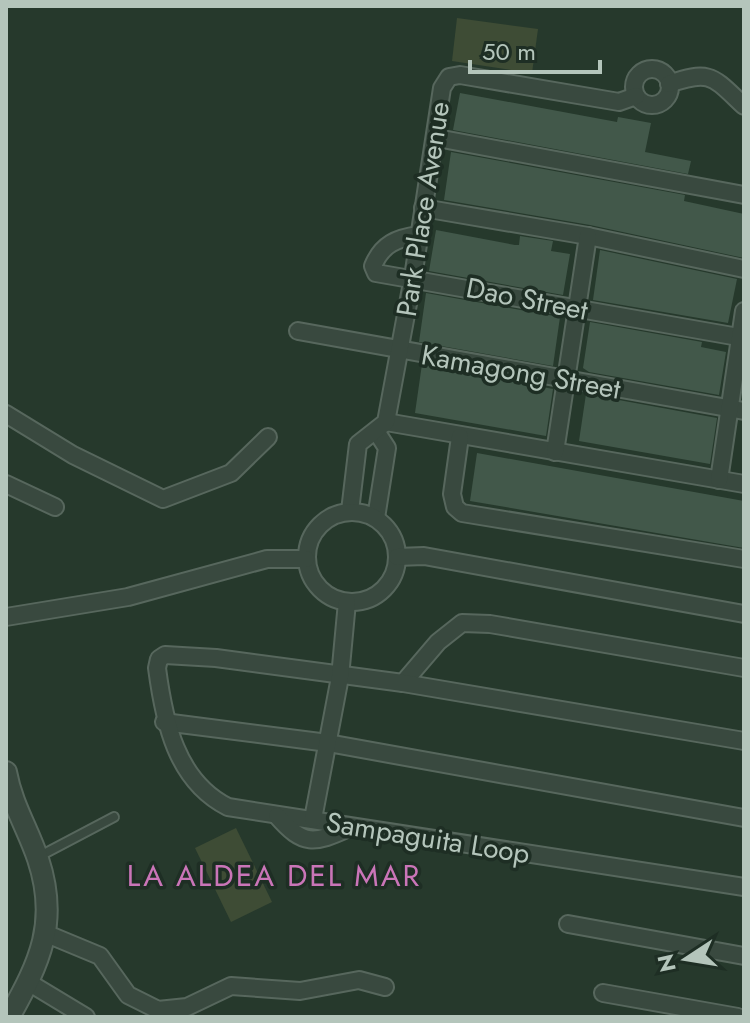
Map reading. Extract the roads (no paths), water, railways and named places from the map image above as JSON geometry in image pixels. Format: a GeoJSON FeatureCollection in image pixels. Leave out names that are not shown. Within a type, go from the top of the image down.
{"type":"FeatureCollection","features":[{"type":"Feature","properties":{"kind":"street"},"geometry":{"type":"LineString","coordinates":[[645,70],[660,71],[669,84],[668,95],[660,103],[649,105],[636,96],[635,81],[645,70]]}},
{"type":"Feature","properties":{"kind":"street"},"geometry":{"type":"LineString","coordinates":[[669,84],[698,74],[709,76],[744,106]]}},
{"type":"Feature","properties":{"kind":"street","name":"Park Place Avenue"},"geometry":{"type":"LineString","coordinates":[[376,518],[387,448],[381,426],[400,351],[437,138],[442,88],[449,77],[460,75],[619,102],[636,96]]}},
{"type":"Feature","properties":{"kind":"street"},"geometry":{"type":"LineString","coordinates":[[437,138],[744,195]]}},
{"type":"Feature","properties":{"kind":"street"},"geometry":{"type":"LineString","coordinates":[[423,208],[588,236],[744,269]]}},
{"type":"Feature","properties":{"kind":"street","name":"Dao Street"},"geometry":{"type":"LineString","coordinates":[[419,235],[391,241],[373,266],[382,276],[413,277],[577,310],[742,338]]}},
{"type":"Feature","properties":{"kind":"street"},"geometry":{"type":"LineString","coordinates":[[555,452],[588,236]]}},
{"type":"Feature","properties":{"kind":"street"},"geometry":{"type":"LineString","coordinates":[[719,480],[737,410],[744,311]]}},
{"type":"Feature","properties":{"kind":"street","name":"Kamagong Street"},"geometry":{"type":"LineString","coordinates":[[298,331],[737,410]]}},
{"type":"Feature","properties":{"kind":"street"},"geometry":{"type":"LineString","coordinates":[[6,414],[73,455],[163,499],[231,473],[268,437]]}},
{"type":"Feature","properties":{"kind":"street"},"geometry":{"type":"LineString","coordinates":[[381,426],[744,484]]}},
{"type":"Feature","properties":{"kind":"street","name":"Park Place Avenue"},"geometry":{"type":"LineString","coordinates":[[350,511],[358,444],[381,426]]}},
{"type":"Feature","properties":{"kind":"street"},"geometry":{"type":"LineString","coordinates":[[460,437],[452,494],[455,507],[462,513],[744,559]]}},
{"type":"Feature","properties":{"kind":"street"},"geometry":{"type":"LineString","coordinates":[[6,484],[55,507]]}},
{"type":"Feature","properties":{"kind":"street"},"geometry":{"type":"LineString","coordinates":[[350,511],[376,518],[393,538],[397,557],[393,575],[379,594],[368,599],[347,602],[329,596],[317,586],[306,559],[308,545],[323,521],[350,511]]}},
{"type":"Feature","properties":{"kind":"street"},"geometry":{"type":"LineString","coordinates":[[397,557],[424,556],[744,614]]}},
{"type":"Feature","properties":{"kind":"street"},"geometry":{"type":"LineString","coordinates":[[6,617],[128,597],[267,559],[306,559]]}},
{"type":"Feature","properties":{"kind":"street"},"geometry":{"type":"LineString","coordinates":[[313,819],[340,677],[347,602]]}},
{"type":"Feature","properties":{"kind":"street"},"geometry":{"type":"LineString","coordinates":[[403,683],[438,642],[462,623],[490,624],[744,668]]}},
{"type":"Feature","properties":{"kind":"street","name":"Sampaguita Loop"},"geometry":{"type":"LineString","coordinates":[[340,677],[216,658],[165,655],[159,659],[157,668],[164,722],[176,750],[208,797],[228,807],[744,887]]}},
{"type":"Feature","properties":{"kind":"street"},"geometry":{"type":"LineString","coordinates":[[340,677],[403,683],[744,741]]}},
{"type":"Feature","properties":{"kind":"street"},"geometry":{"type":"LineString","coordinates":[[164,722],[328,743],[744,818]]}},
{"type":"Feature","properties":{"kind":"street"},"geometry":{"type":"LineString","coordinates":[[6,772],[11,800],[38,858],[49,902],[47,934],[28,982],[9,1017]]}},
{"type":"Feature","properties":{"kind":"street"},"geometry":{"type":"LineString","coordinates":[[277,816],[294,836],[308,840],[349,828]]}},
{"type":"Feature","properties":{"kind":"street"},"geometry":{"type":"LineString","coordinates":[[568,924],[744,956]]}},
{"type":"Feature","properties":{"kind":"street"},"geometry":{"type":"LineString","coordinates":[[47,934],[100,956],[128,995],[158,1010],[187,1007],[231,986],[300,991],[359,980],[385,987]]}},
{"type":"Feature","properties":{"kind":"street"},"geometry":{"type":"LineString","coordinates":[[28,982],[86,1017]]}},
{"type":"Feature","properties":{"kind":"street"},"geometry":{"type":"LineString","coordinates":[[603,993],[738,1017]]}},
{"type":"Feature","properties":{"kind":"lane"},"geometry":{"type":"LineString","coordinates":[[38,858],[114,817]]}},
{"type":"Feature","properties":{"kind":"district","name":"LA ALDEA DEL MAR"},"geometry":{"type":"Point","coordinates":[274,875]}}]}
